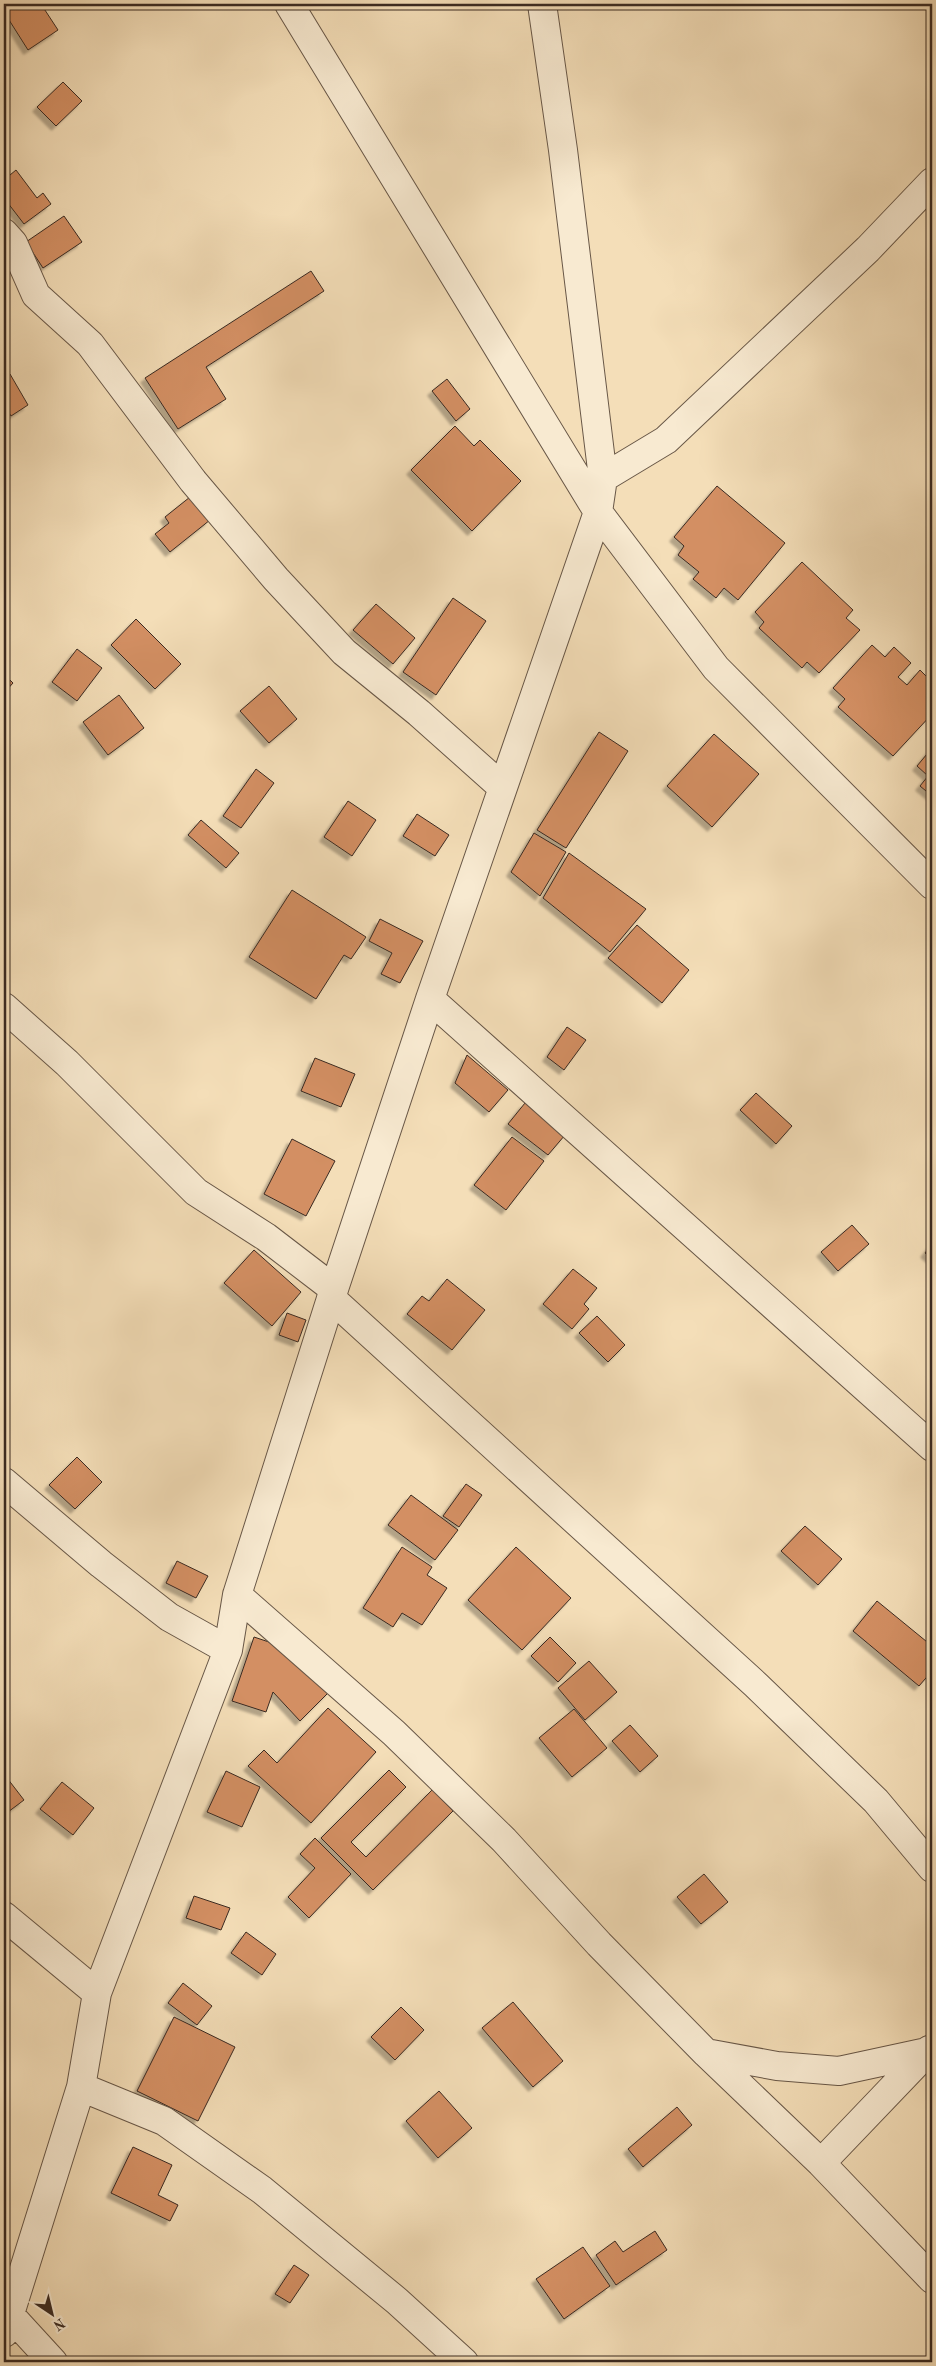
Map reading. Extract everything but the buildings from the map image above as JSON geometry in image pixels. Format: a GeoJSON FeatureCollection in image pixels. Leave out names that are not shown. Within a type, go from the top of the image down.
{"type":"FeatureCollection","features":[{"type":"Feature","properties":{"kind":"street"},"geometry":{"type":"LineString","coordinates":[[289,4],[598,512],[716,668],[932,884]]}},
{"type":"Feature","properties":{"kind":"street"},"geometry":{"type":"LineString","coordinates":[[53,2362],[6,2323],[81,2087],[97,1993],[228,1650],[237,1595],[333,1292],[430,998],[598,512],[603,478],[563,150],[542,4]]}},
{"type":"Feature","properties":{"kind":"street"},"geometry":{"type":"LineString","coordinates":[[603,478],[666,440],[868,250],[932,182]]}},
{"type":"Feature","properties":{"kind":"street"},"geometry":{"type":"LineString","coordinates":[[4,233],[13,243],[36,295],[90,344],[193,481],[276,579],[344,652],[419,713],[502,787]]}},
{"type":"Feature","properties":{"kind":"street"},"geometry":{"type":"LineString","coordinates":[[430,998],[932,1446]]}},
{"type":"Feature","properties":{"kind":"street"},"geometry":{"type":"LineString","coordinates":[[4,1007],[66,1063],[196,1192],[266,1237],[326,1283],[333,1292],[756,1685],[876,1801],[932,1868]]}},
{"type":"Feature","properties":{"kind":"street"},"geometry":{"type":"LineString","coordinates":[[4,1482],[101,1564],[154,1605],[228,1650]]}},
{"type":"Feature","properties":{"kind":"street"},"geometry":{"type":"LineString","coordinates":[[237,1595],[394,1733],[504,1840],[599,1944],[706,2053],[821,2163],[932,2278]]}},
{"type":"Feature","properties":{"kind":"street"},"geometry":{"type":"LineString","coordinates":[[4,1916],[97,1993]]}},
{"type":"Feature","properties":{"kind":"street"},"geometry":{"type":"LineString","coordinates":[[706,2053],[777,2066],[839,2071],[930,2050]]}},
{"type":"Feature","properties":{"kind":"street"},"geometry":{"type":"LineString","coordinates":[[821,2163],[930,2050]]}},
{"type":"Feature","properties":{"kind":"street"},"geometry":{"type":"LineString","coordinates":[[81,2087],[164,2121],[262,2190],[397,2301],[464,2362]]}}]}
